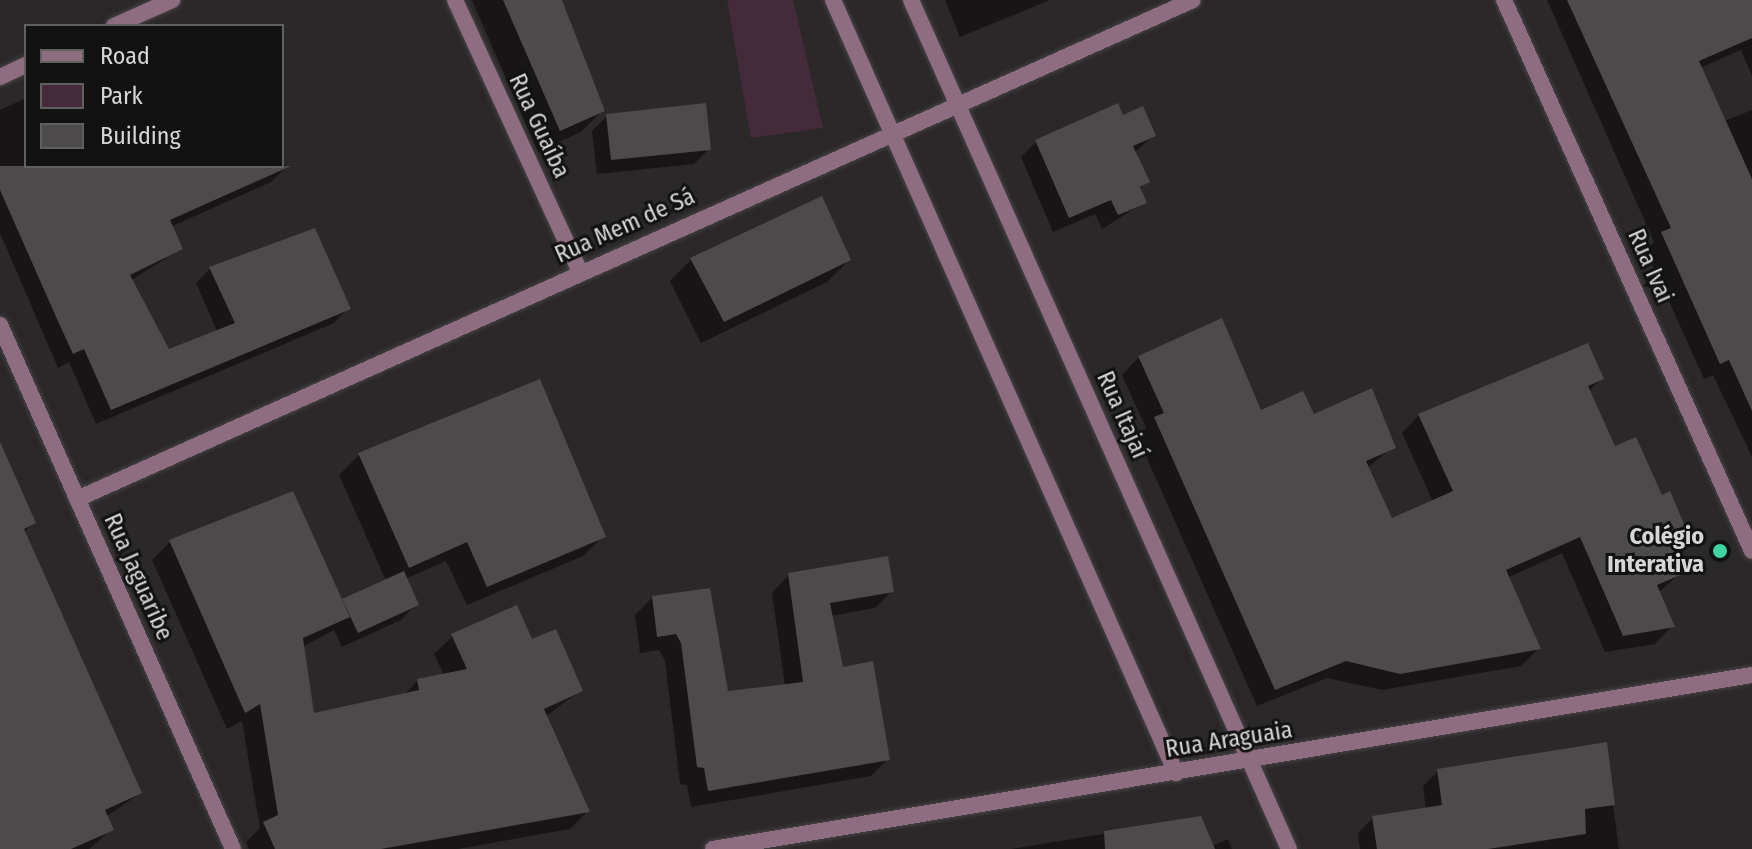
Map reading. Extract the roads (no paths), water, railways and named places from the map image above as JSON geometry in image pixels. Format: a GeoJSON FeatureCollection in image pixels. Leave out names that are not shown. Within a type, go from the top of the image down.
{"type":"FeatureCollection","features":[{"type":"Feature","properties":{"kind":"street"},"geometry":{"type":"LineString","coordinates":[[118,24],[172,0]]}},
{"type":"Feature","properties":{"kind":"street","name":"Rua Guaíba"},"geometry":{"type":"LineString","coordinates":[[455,0],[580,272]]}},
{"type":"Feature","properties":{"kind":"street"},"geometry":{"type":"LineString","coordinates":[[833,0],[1176,773]]}},
{"type":"Feature","properties":{"kind":"street","name":"Rua Itajaí"},"geometry":{"type":"LineString","coordinates":[[911,0],[1289,849]]}},
{"type":"Feature","properties":{"kind":"street","name":"Rua Mem de Sá"},"geometry":{"type":"LineString","coordinates":[[77,499],[1193,0]]}},
{"type":"Feature","properties":{"kind":"street","name":"Rua Ivai"},"geometry":{"type":"LineString","coordinates":[[1504,0],[1752,551]]}},
{"type":"Feature","properties":{"kind":"street"},"geometry":{"type":"LineString","coordinates":[[0,77],[24,66]]}},
{"type":"Feature","properties":{"kind":"street","name":"Rua Jaguaribe"},"geometry":{"type":"LineString","coordinates":[[0,325],[233,849]]}},
{"type":"Feature","properties":{"kind":"street","name":"Rua Araguaia"},"geometry":{"type":"LineString","coordinates":[[713,849],[1752,675]]}},
{"type":"Feature","properties":{"kind":"place","name":"Colégio Interativa"},"geometry":{"type":"Point","coordinates":[1720,551]}}]}
